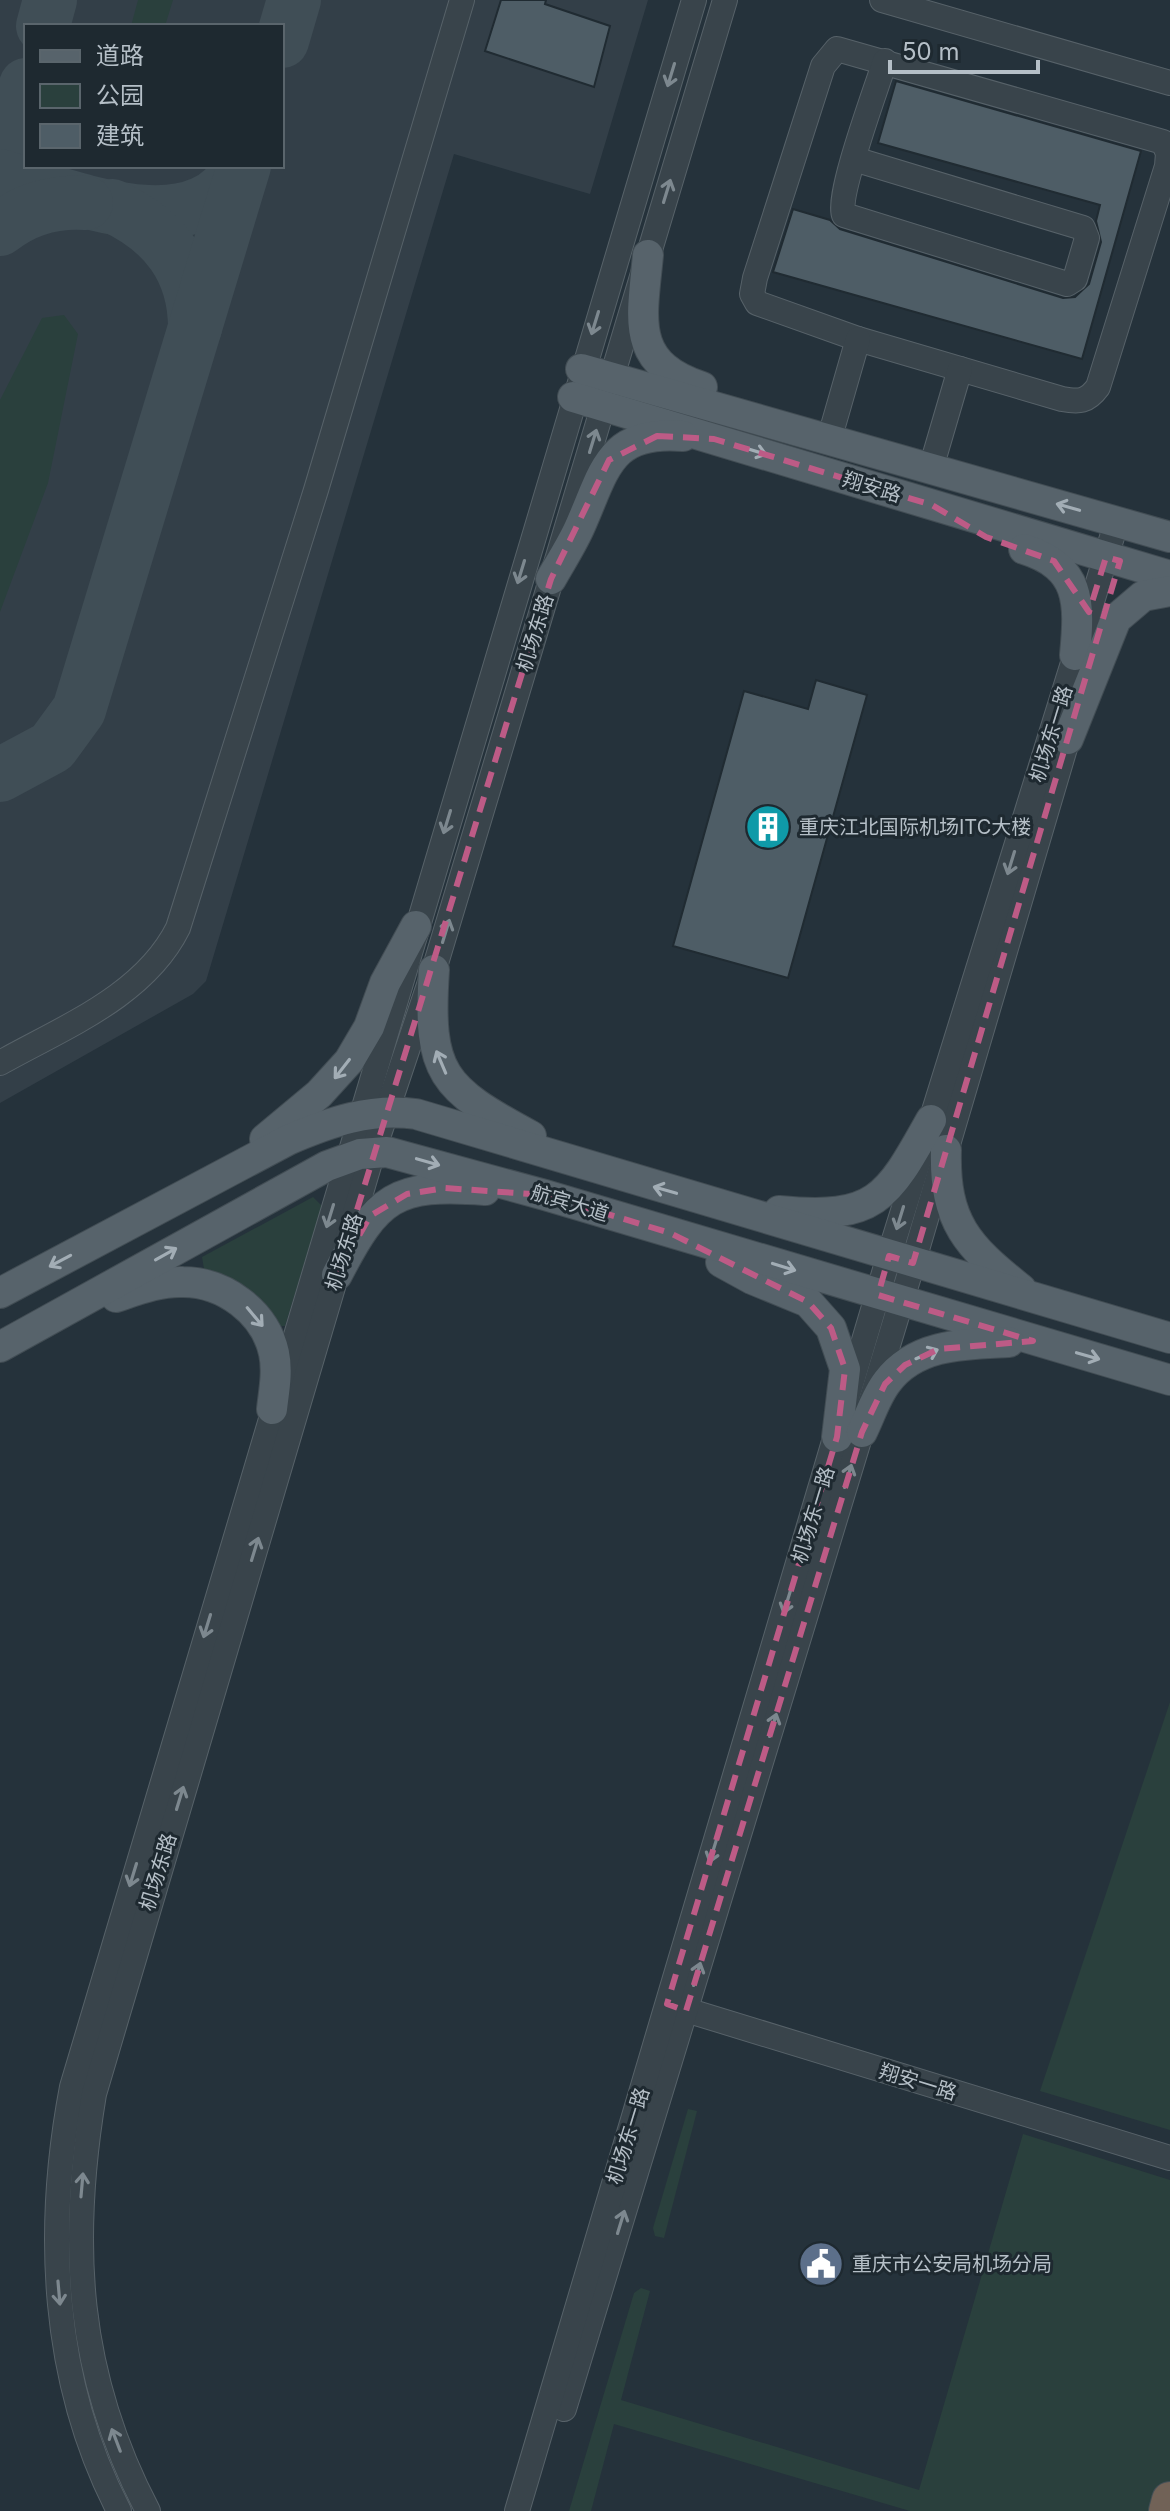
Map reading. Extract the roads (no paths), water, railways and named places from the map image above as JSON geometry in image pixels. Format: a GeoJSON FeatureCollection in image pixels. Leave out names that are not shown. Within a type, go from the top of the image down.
{"type":"FeatureCollection","features":[{"type":"Feature","properties":{"kind":"highway"},"geometry":{"type":"LineString","coordinates":[[1167,2511],[1170,2500]]}},
{"type":"Feature","properties":{"kind":"main road"},"geometry":{"type":"LineString","coordinates":[[648,255],[644,324],[651,354],[659,366],[680,380],[765,408],[818,437]]}},
{"type":"Feature","properties":{"kind":"main road","name":"翔安路"},"geometry":{"type":"LineString","coordinates":[[577,383],[818,437],[1170,537]]}},
{"type":"Feature","properties":{"kind":"main road","name":"翔安路"},"geometry":{"type":"LineString","coordinates":[[607,391],[714,439],[1170,576]]}},
{"type":"Feature","properties":{"kind":"main road"},"geometry":{"type":"LineString","coordinates":[[551,579],[581,525],[599,473],[609,460],[636,442],[657,436],[714,439]]}},
{"type":"Feature","properties":{"kind":"main road"},"geometry":{"type":"LineString","coordinates":[[932,505],[986,537],[1040,554],[1063,570],[1070,582],[1078,613],[1075,655]]}},
{"type":"Feature","properties":{"kind":"main road"},"geometry":{"type":"LineString","coordinates":[[1068,739],[1116,619],[1143,596],[1170,591]]}},
{"type":"Feature","properties":{"kind":"main road"},"geometry":{"type":"LineString","coordinates":[[215,1179],[335,1079],[369,1027],[385,983],[416,926]]}},
{"type":"Feature","properties":{"kind":"main road"},"geometry":{"type":"LineString","coordinates":[[434,970],[433,1036],[444,1071],[455,1086],[476,1107],[593,1169]]}},
{"type":"Feature","properties":{"kind":"main road","name":"航宾大道"},"geometry":{"type":"LineString","coordinates":[[0,1293],[288,1140],[373,1113],[416,1114],[1170,1338]]}},
{"type":"Feature","properties":{"kind":"main road"},"geometry":{"type":"LineString","coordinates":[[718,1206],[812,1214],[857,1209],[878,1198],[898,1179],[931,1120]]}},
{"type":"Feature","properties":{"kind":"main road"},"geometry":{"type":"LineString","coordinates":[[507,1184],[481,1165],[486,1149],[497,1148],[593,1169]]}},
{"type":"Feature","properties":{"kind":"main road"},"geometry":{"type":"LineString","coordinates":[[946,1150],[949,1202],[966,1239],[978,1253],[1032,1298]]}},
{"type":"Feature","properties":{"kind":"main road"},"geometry":{"type":"LineString","coordinates":[[0,1347],[360,1154]]}},
{"type":"Feature","properties":{"kind":"main road","name":"航宾大道"},"geometry":{"type":"LineString","coordinates":[[360,1154],[402,1154],[1170,1380]]}},
{"type":"Feature","properties":{"kind":"main road"},"geometry":{"type":"LineString","coordinates":[[337,1275],[370,1216],[407,1194],[445,1188],[545,1195]]}},
{"type":"Feature","properties":{"kind":"main road"},"geometry":{"type":"LineString","coordinates":[[670,1233],[752,1279],[796,1295],[821,1314],[831,1328],[845,1369],[849,1435]]}},
{"type":"Feature","properties":{"kind":"main road"},"geometry":{"type":"LineString","coordinates":[[53,1317],[163,1283],[183,1281],[219,1289],[249,1309],[269,1338],[276,1372],[272,1409]]}},
{"type":"Feature","properties":{"kind":"main road"},"geometry":{"type":"LineString","coordinates":[[849,1435],[885,1384],[921,1356],[958,1344],[1033,1341]]}},
{"type":"Feature","properties":{"kind":"street"},"geometry":{"type":"LineString","coordinates":[[0,1063],[133,984],[169,946],[178,928],[316,490],[462,0]]}},
{"type":"Feature","properties":{"kind":"street","name":"机场东路"},"geometry":{"type":"LineString","coordinates":[[119,2511],[79,2410],[60,2306],[55,2219],[64,2132],[83,2043],[272,1409],[373,1113],[416,926],[694,0]]}},
{"type":"Feature","properties":{"kind":"street","name":"机场东路"},"geometry":{"type":"LineString","coordinates":[[373,1113],[434,970],[725,0]]}},
{"type":"Feature","properties":{"kind":"street"},"geometry":{"type":"LineString","coordinates":[[894,2],[1170,83]]}},
{"type":"Feature","properties":{"kind":"street"},"geometry":{"type":"LineString","coordinates":[[837,49],[885,61],[1163,142],[1168,153],[1098,387],[1090,398],[1079,402],[1062,399],[858,339],[761,305],[755,299],[753,287],[827,59],[837,49]]}},
{"type":"Feature","properties":{"kind":"street"},"geometry":{"type":"LineString","coordinates":[[854,159],[1083,228],[1087,238],[1075,279],[1067,284],[848,217],[842,206],[854,159],[885,61]]}},
{"type":"Feature","properties":{"kind":"street"},"geometry":{"type":"LineString","coordinates":[[818,437],[858,339]]}},
{"type":"Feature","properties":{"kind":"street"},"geometry":{"type":"LineString","coordinates":[[931,468],[960,369]]}},
{"type":"Feature","properties":{"kind":"street","name":"机场东一路"},"geometry":{"type":"LineString","coordinates":[[533,2511],[677,2008],[889,1298],[901,1260],[946,1150],[1068,739],[1124,523]]}},
{"type":"Feature","properties":{"kind":"street","name":"机场东一路"},"geometry":{"type":"LineString","coordinates":[[901,1260],[931,1120],[1075,655],[1113,559]]}},
{"type":"Feature","properties":{"kind":"street","name":"机场东路"},"geometry":{"type":"LineString","coordinates":[[148,2511],[117,2444],[91,2357],[79,2262],[86,2141],[106,2046],[337,1275],[360,1154]]}},
{"type":"Feature","properties":{"kind":"street","name":"机场东一路"},"geometry":{"type":"LineString","coordinates":[[517,2511],[677,2008]]}},
{"type":"Feature","properties":{"kind":"street","name":"翔安一路"},"geometry":{"type":"LineString","coordinates":[[677,2008],[1170,2158]]}},
{"type":"Feature","properties":{"kind":"place","name":"重庆江北国际机场ITC大楼"},"geometry":{"type":"Point","coordinates":[768,827]}},
{"type":"Feature","properties":{"kind":"place","name":"重庆市公安局机场分局"},"geometry":{"type":"Point","coordinates":[821,2264]}}]}
